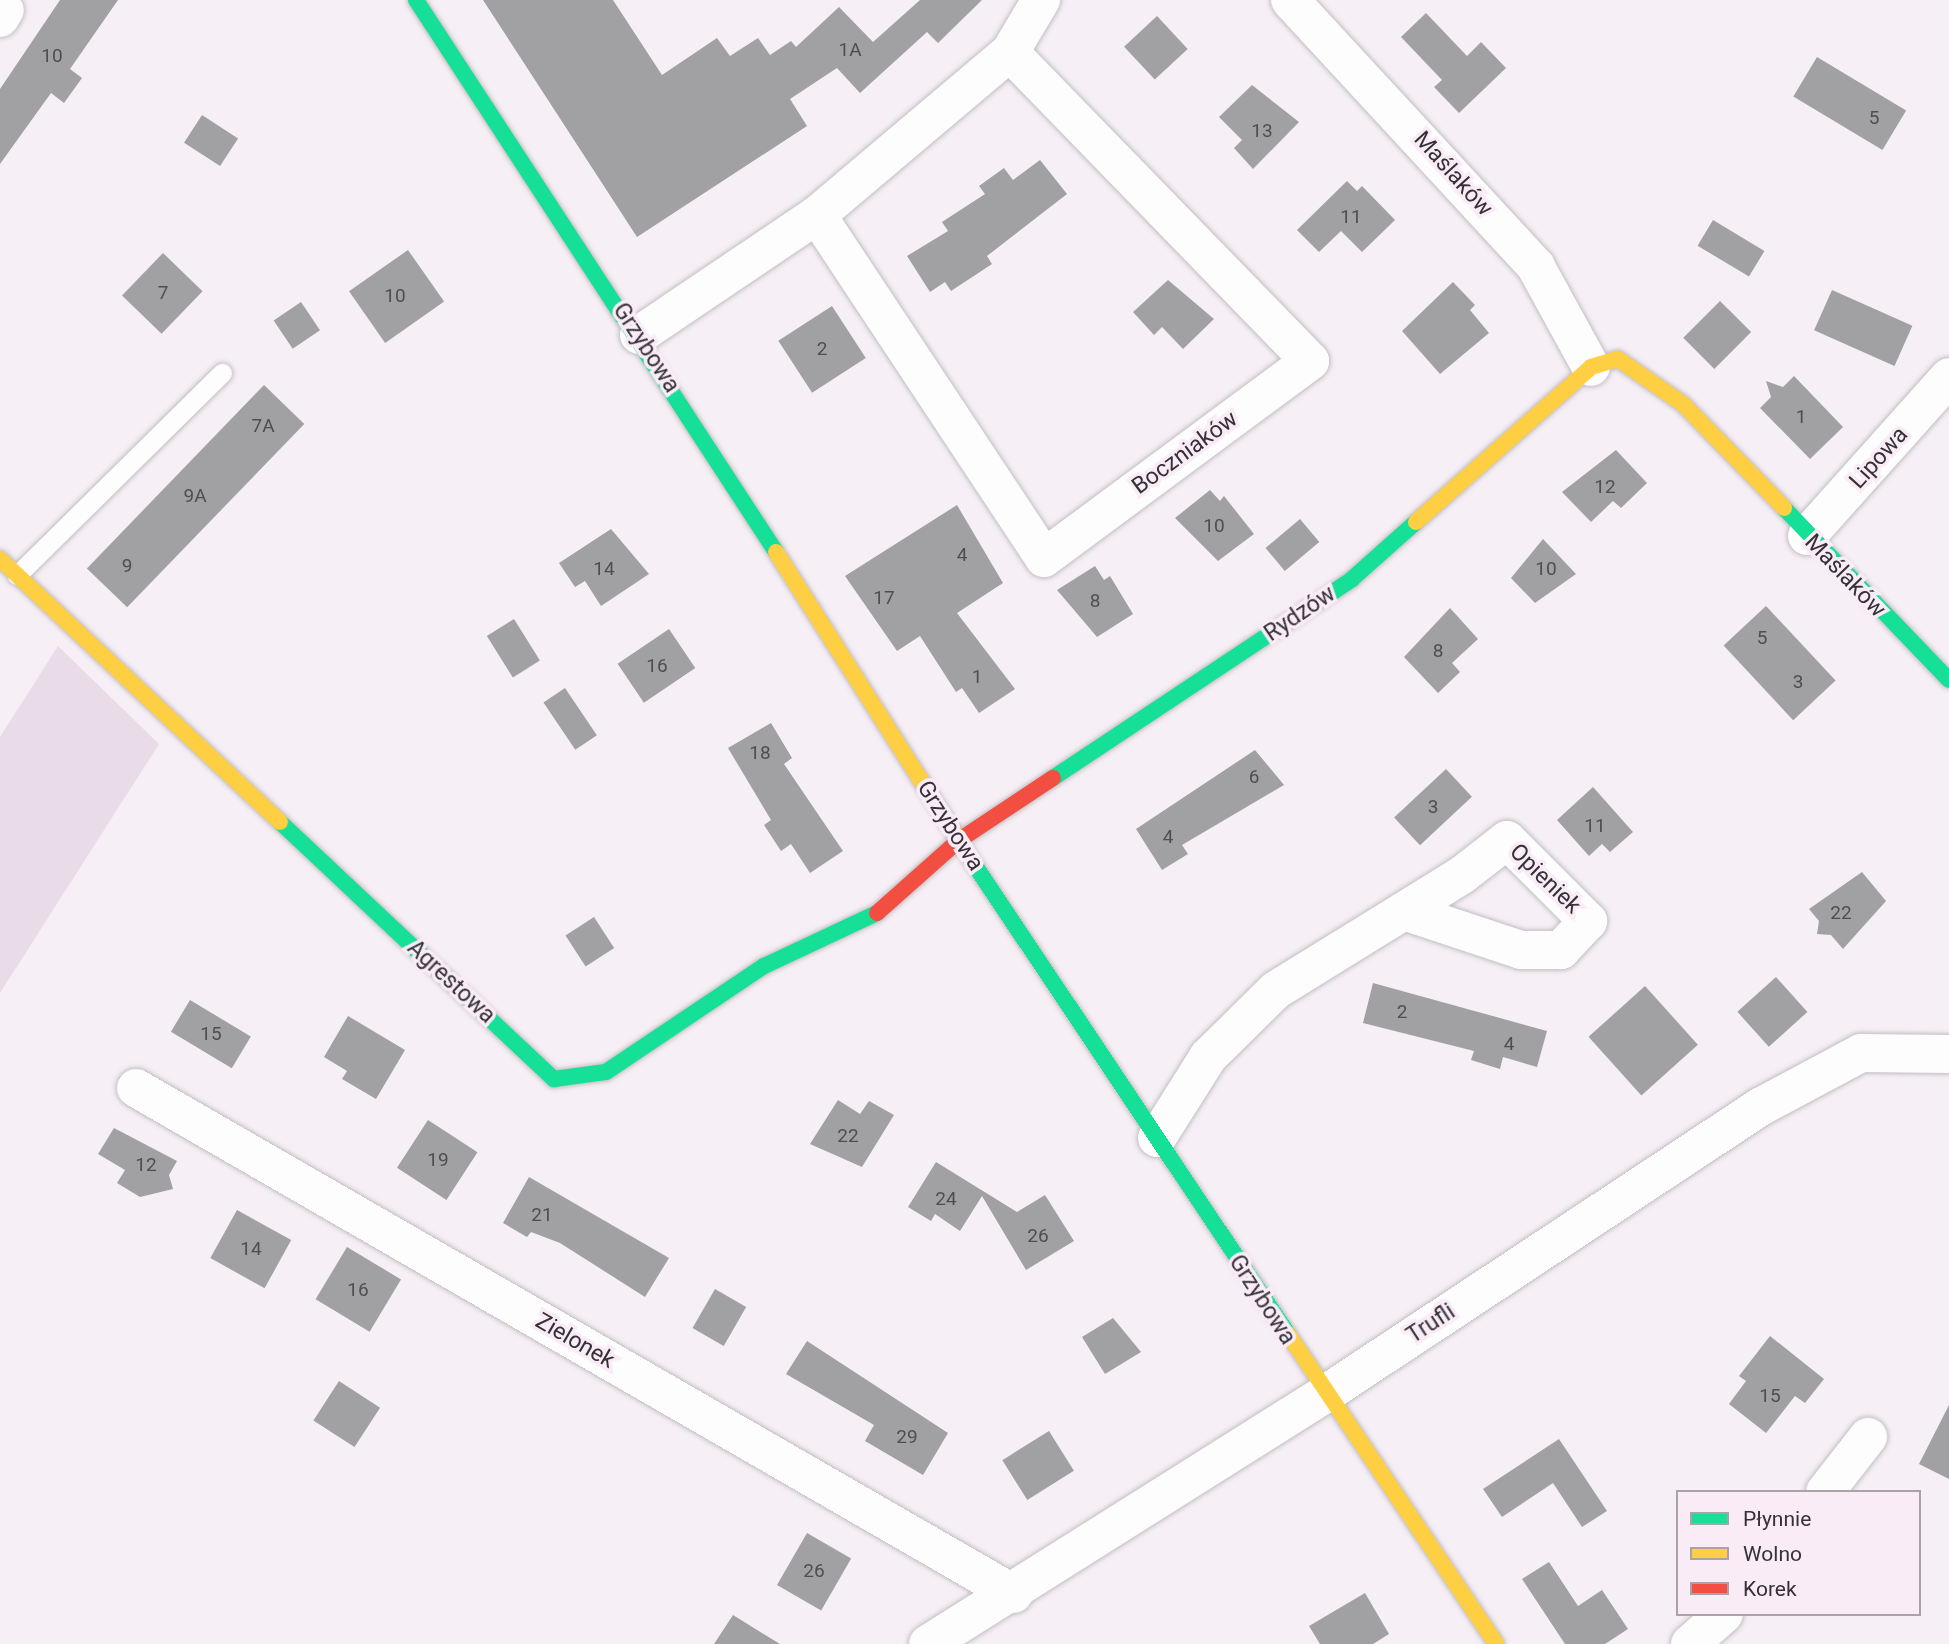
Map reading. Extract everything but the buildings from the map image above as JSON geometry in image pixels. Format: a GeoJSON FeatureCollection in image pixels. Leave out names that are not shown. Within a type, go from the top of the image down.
{"type":"FeatureCollection","features":[{"type":"Feature","properties":{"kind":"street","name":"Grzybowa"},"geometry":{"type":"LineString","coordinates":[[416,0],[639,335],[958,841],[1157,1138],[1324,1395],[1496,1644]]}},
{"type":"Feature","properties":{"kind":"street"},"geometry":{"type":"LineString","coordinates":[[639,335],[817,215],[1010,52],[1040,0]]}},
{"type":"Feature","properties":{"kind":"street","name":"Maślaków"},"geometry":{"type":"LineString","coordinates":[[1290,0],[1536,267],[1604,363],[1683,404],[1807,536],[1949,680]]}},
{"type":"Feature","properties":{"kind":"street","name":"Boczniaków"},"geometry":{"type":"LineString","coordinates":[[817,215],[1044,558],[1310,361],[1010,52]]}},
{"type":"Feature","properties":{"kind":"street","name":"Rydzów"},"geometry":{"type":"LineString","coordinates":[[958,841],[1352,579],[1604,363]]}},
{"type":"Feature","properties":{"kind":"street","name":"Lipowa"},"geometry":{"type":"LineString","coordinates":[[1807,536],[1949,377]]}},
{"type":"Feature","properties":{"kind":"street","name":"Agrestowa"},"geometry":{"type":"LineString","coordinates":[[0,559],[554,1079],[606,1072],[764,966],[883,910],[958,841]]}},
{"type":"Feature","properties":{"kind":"street"},"geometry":{"type":"LineString","coordinates":[[1157,1138],[1208,1057],[1276,990],[1404,911]]}},
{"type":"Feature","properties":{"kind":"street","name":"Trufli"},"geometry":{"type":"LineString","coordinates":[[928,1644],[1014,1594],[1324,1395],[1760,1107],[1861,1053],[1949,1054]]}},
{"type":"Feature","properties":{"kind":"street","name":"Zielonek"},"geometry":{"type":"LineString","coordinates":[[136,1088],[1014,1594]]}},
{"type":"Feature","properties":{"kind":"street"},"geometry":{"type":"LineString","coordinates":[[1827,1490],[1868,1437]]}},
{"type":"Feature","properties":{"kind":"street"},"geometry":{"type":"LineString","coordinates":[[1690,1644],[1722,1616]]}},
{"type":"Feature","properties":{"kind":"lane"},"geometry":{"type":"LineString","coordinates":[[17,575],[222,373]]}},
{"type":"Feature","properties":{"kind":"shaded area"},"geometry":{"type":"Polygon","coordinates":[[[58,646],[159,744],[0,993],[0,737],[58,646]]]}},
{"type":"Feature","properties":{"kind":"traffic: fast"},"geometry":{"type":"LineString","coordinates":[[416,0],[776,552]]}},
{"type":"Feature","properties":{"kind":"traffic: fast"},"geometry":{"type":"LineString","coordinates":[[1784,508],[1949,680]]}},
{"type":"Feature","properties":{"kind":"traffic: fast"},"geometry":{"type":"LineString","coordinates":[[1053,778],[1352,579],[1416,522]]}},
{"type":"Feature","properties":{"kind":"traffic: fast"},"geometry":{"type":"LineString","coordinates":[[280,822],[554,1079],[606,1072],[764,966],[877,913]]}},
{"type":"Feature","properties":{"kind":"traffic: fast"},"geometry":{"type":"LineString","coordinates":[[970,858],[1288,1334]]}},
{"type":"Feature","properties":{"kind":"traffic: slow"},"geometry":{"type":"LineString","coordinates":[[1416,522],[1591,367],[1618,359],[1683,404],[1784,508]]}},
{"type":"Feature","properties":{"kind":"traffic: slow"},"geometry":{"type":"LineString","coordinates":[[776,552],[970,858]]}},
{"type":"Feature","properties":{"kind":"traffic: slow"},"geometry":{"type":"LineString","coordinates":[[0,559],[280,822]]}},
{"type":"Feature","properties":{"kind":"traffic: slow"},"geometry":{"type":"LineString","coordinates":[[1288,1334],[1496,1644]]}},
{"type":"Feature","properties":{"kind":"traffic: jam"},"geometry":{"type":"LineString","coordinates":[[877,913],[958,841],[1053,778]]}}]}
